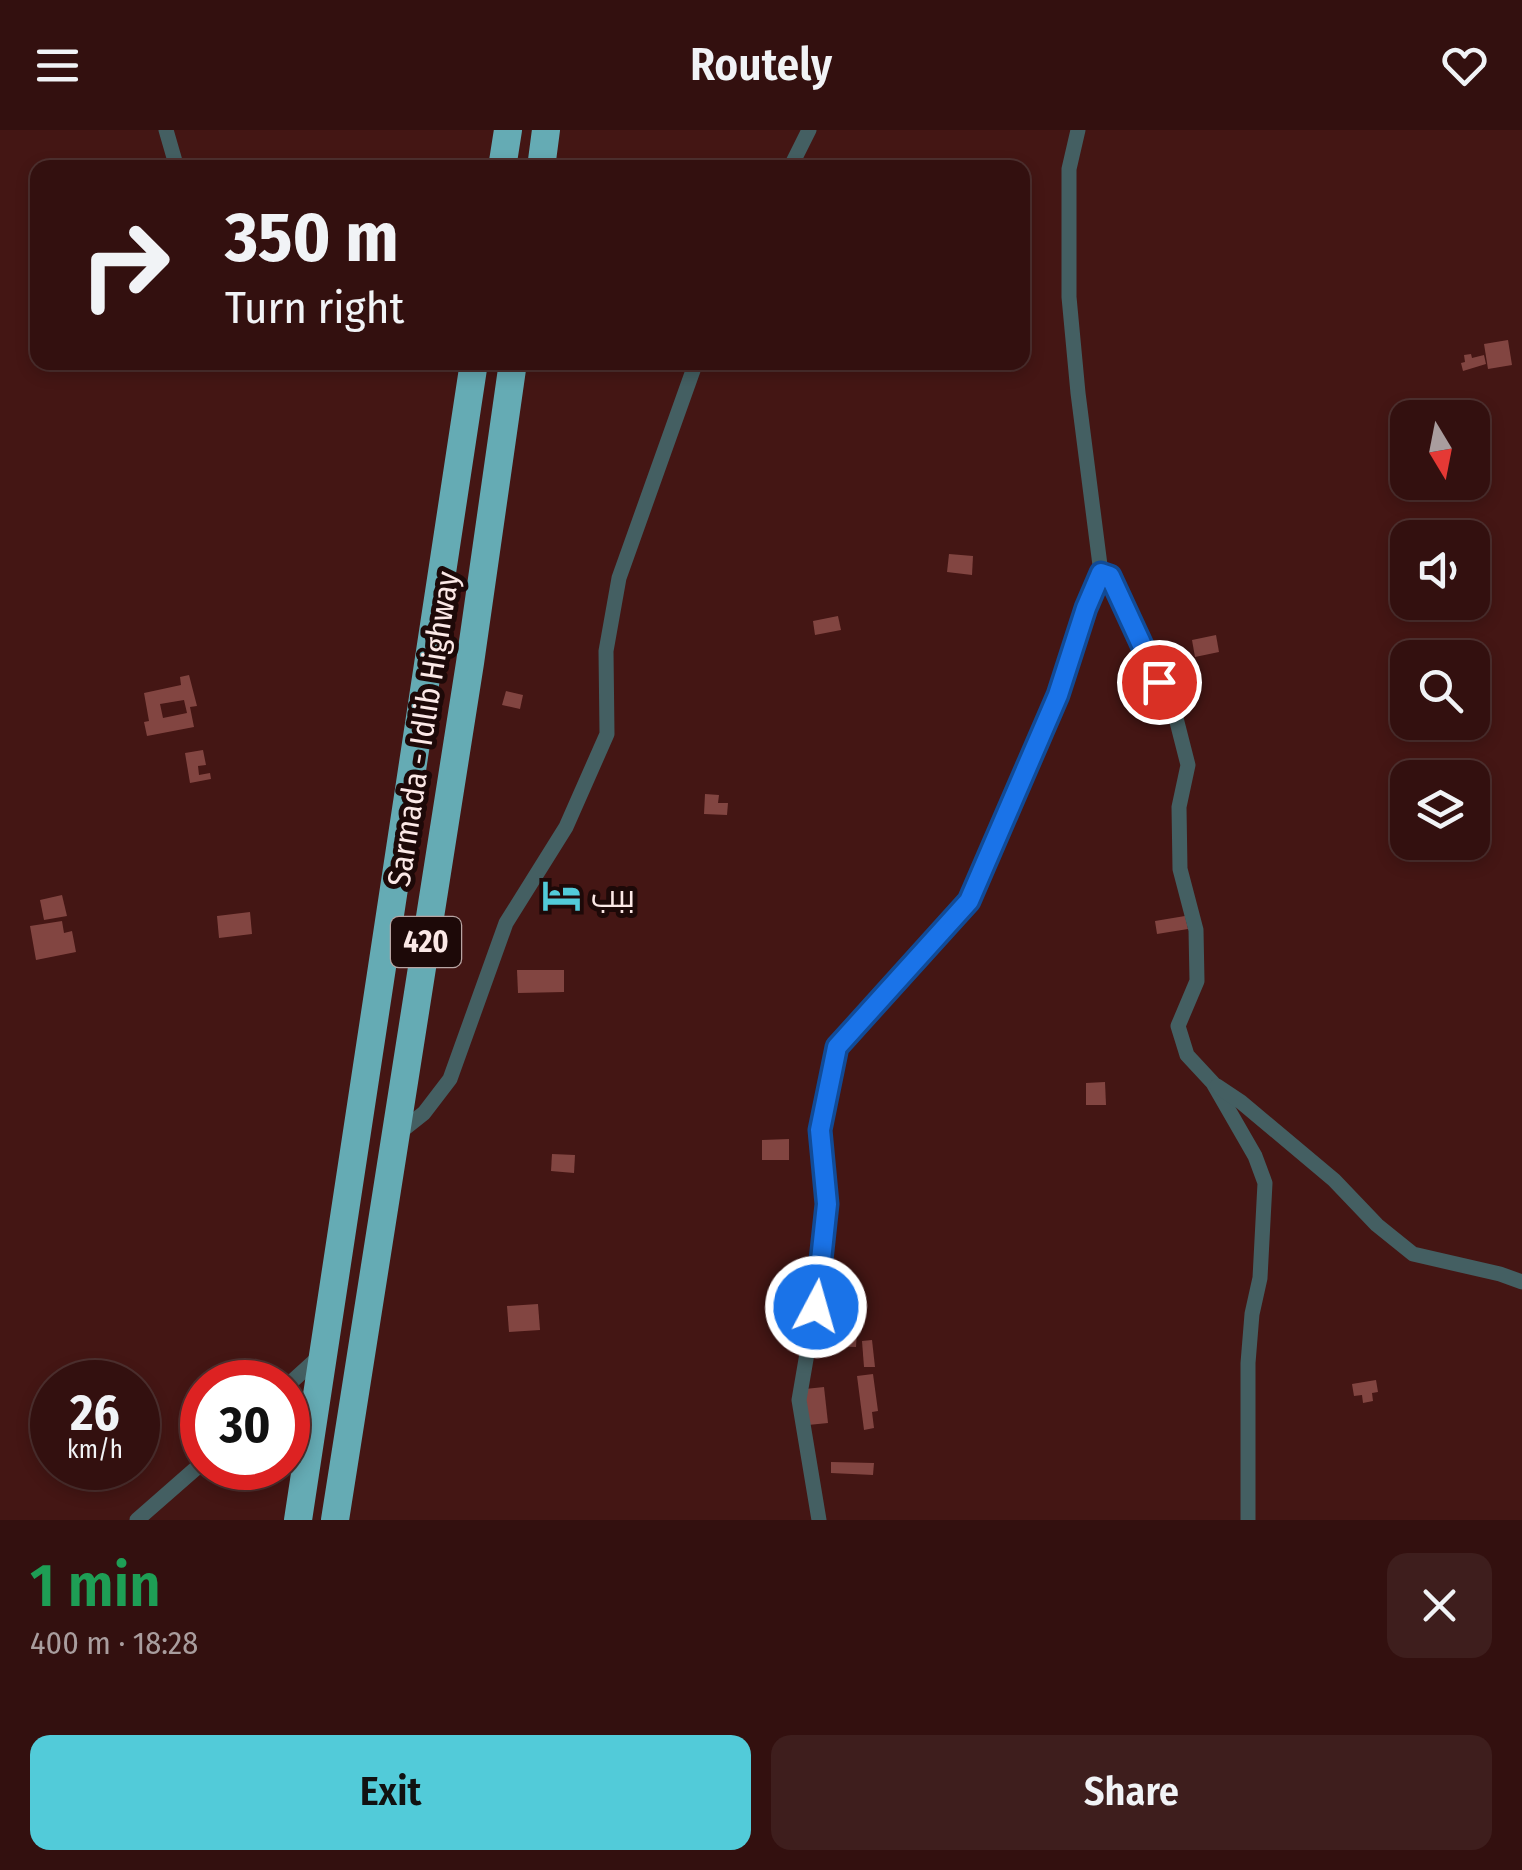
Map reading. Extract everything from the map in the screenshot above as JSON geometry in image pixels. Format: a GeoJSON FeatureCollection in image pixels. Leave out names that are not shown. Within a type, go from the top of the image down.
{"type":"FeatureCollection","features":[{"type":"Feature","properties":{"kind":"highway"},"geometry":{"type":"LineString","coordinates":[[503,160],[508,130]]}},
{"type":"Feature","properties":{"kind":"highway"},"geometry":{"type":"LineString","coordinates":[[542,160],[546,130]]}},
{"type":"Feature","properties":{"kind":"highway","name":"Sarmada - Idlib Highway"},"geometry":{"type":"LineString","coordinates":[[298,1520],[473,370]]}},
{"type":"Feature","properties":{"kind":"highway","name":"Sarmada - Idlib Highway"},"geometry":{"type":"LineString","coordinates":[[335,1520],[470,663],[512,370]]}},
{"type":"Feature","properties":{"kind":"highway"},"geometry":{"type":"LineString","coordinates":[[430,660],[470,663]]}},
{"type":"Feature","properties":{"kind":"street"},"geometry":{"type":"LineString","coordinates":[[166,130],[175,160]]}},
{"type":"Feature","properties":{"kind":"street"},"geometry":{"type":"LineString","coordinates":[[794,160],[809,130]]}},
{"type":"Feature","properties":{"kind":"street"},"geometry":{"type":"LineString","coordinates":[[819,1520],[799,1400],[816,1307],[827,1204],[820,1130],[837,1047],[969,901],[1058,695],[1101,573],[1069,297],[1069,169],[1078,130]]}},
{"type":"Feature","properties":{"kind":"street"},"geometry":{"type":"LineString","coordinates":[[395,1136],[424,1113],[450,1079],[506,924],[566,827],[608,734],[606,651],[620,578],[693,370]]}},
{"type":"Feature","properties":{"kind":"street"},"geometry":{"type":"LineString","coordinates":[[1101,573],[1110,576],[1176,718],[1188,765],[1180,807],[1180,869],[1196,930],[1198,981],[1178,1026],[1187,1055],[1212,1083],[1256,1156],[1264,1183],[1260,1278],[1248,1364],[1248,1520]]}},
{"type":"Feature","properties":{"kind":"street"},"geometry":{"type":"LineString","coordinates":[[1212,1083],[1242,1102],[1334,1180],[1377,1225],[1413,1254],[1522,1282]]}},
{"type":"Feature","properties":{"kind":"street"},"geometry":{"type":"LineString","coordinates":[[310,1365],[324,1352]]}},
{"type":"Feature","properties":{"kind":"street"},"geometry":{"type":"LineString","coordinates":[[136,1520],[180,1482]]}},
{"type":"Feature","properties":{"kind":"building"},"geometry":{"type":"Polygon","coordinates":[[[1508,340],[1512,365],[1488,369],[1484,344],[1508,340]]]}},
{"type":"Feature","properties":{"kind":"building"},"geometry":{"type":"Polygon","coordinates":[[[1471,354],[1472,358],[1484,355],[1486,364],[1463,371],[1464,355],[1471,354]]]}},
{"type":"Feature","properties":{"kind":"building"},"geometry":{"type":"Polygon","coordinates":[[[949,554],[973,556],[972,575],[947,572],[949,554]]]}},
{"type":"Feature","properties":{"kind":"building"},"geometry":{"type":"Polygon","coordinates":[[[838,616],[841,630],[815,635],[813,621],[838,616]]]}},
{"type":"Feature","properties":{"kind":"building"},"geometry":{"type":"Polygon","coordinates":[[[1216,635],[1219,652],[1195,657],[1192,640],[1216,635]]]}},
{"type":"Feature","properties":{"kind":"building"},"geometry":{"type":"Polygon","coordinates":[[[189,675],[197,706],[190,707],[194,727],[147,736],[144,722],[149,721],[144,693],[181,685],[180,677],[189,675]],[[184,700],[160,704],[163,718],[187,713],[184,700]]]}},
{"type":"Feature","properties":{"kind":"building"},"geometry":{"type":"Polygon","coordinates":[[[506,691],[523,695],[520,709],[502,705],[506,691]]]}},
{"type":"Feature","properties":{"kind":"building"},"geometry":{"type":"Polygon","coordinates":[[[203,750],[206,765],[198,766],[199,775],[210,773],[211,779],[190,783],[185,753],[203,750]]]}},
{"type":"Feature","properties":{"kind":"building"},"geometry":{"type":"Polygon","coordinates":[[[705,794],[719,795],[718,803],[728,803],[727,815],[704,814],[705,794]]]}},
{"type":"Feature","properties":{"kind":"building"},"geometry":{"type":"Polygon","coordinates":[[[62,895],[67,916],[44,920],[40,900],[62,895]]]}},
{"type":"Feature","properties":{"kind":"building"},"geometry":{"type":"Polygon","coordinates":[[[250,912],[252,934],[219,938],[217,916],[250,912]]]}},
{"type":"Feature","properties":{"kind":"building"},"geometry":{"type":"Polygon","coordinates":[[[1185,916],[1188,929],[1157,934],[1155,921],[1185,916]]]}},
{"type":"Feature","properties":{"kind":"building"},"geometry":{"type":"Polygon","coordinates":[[[62,921],[64,933],[72,931],[76,952],[36,960],[30,926],[62,921]]]}},
{"type":"Feature","properties":{"kind":"building"},"geometry":{"type":"Polygon","coordinates":[[[517,970],[564,970],[564,992],[518,993],[517,970]]]}},
{"type":"Feature","properties":{"kind":"building"},"geometry":{"type":"Polygon","coordinates":[[[1105,1082],[1106,1105],[1086,1105],[1086,1083],[1105,1082]]]}},
{"type":"Feature","properties":{"kind":"building"},"geometry":{"type":"Polygon","coordinates":[[[789,1139],[789,1160],[762,1160],[762,1140],[789,1139]]]}},
{"type":"Feature","properties":{"kind":"building"},"geometry":{"type":"Polygon","coordinates":[[[552,1154],[575,1155],[574,1173],[551,1171],[552,1154]]]}},
{"type":"Feature","properties":{"kind":"building"},"geometry":{"type":"Polygon","coordinates":[[[538,1304],[540,1330],[509,1332],[507,1306],[538,1304]]]}},
{"type":"Feature","properties":{"kind":"building"},"geometry":{"type":"Polygon","coordinates":[[[821,1331],[857,1332],[856,1347],[821,1346],[821,1331]]]}},
{"type":"Feature","properties":{"kind":"building"},"geometry":{"type":"Polygon","coordinates":[[[872,1340],[875,1367],[864,1367],[862,1341],[872,1340]]]}},
{"type":"Feature","properties":{"kind":"building"},"geometry":{"type":"Polygon","coordinates":[[[873,1374],[878,1411],[872,1412],[874,1428],[864,1430],[857,1376],[873,1374]]]}},
{"type":"Feature","properties":{"kind":"building"},"geometry":{"type":"Polygon","coordinates":[[[1376,1380],[1378,1392],[1372,1393],[1373,1401],[1363,1403],[1362,1395],[1354,1396],[1352,1384],[1376,1380]]]}},
{"type":"Feature","properties":{"kind":"building"},"geometry":{"type":"Polygon","coordinates":[[[824,1387],[828,1423],[808,1425],[805,1389],[824,1387]]]}},
{"type":"Feature","properties":{"kind":"building"},"geometry":{"type":"Polygon","coordinates":[[[831,1462],[874,1463],[873,1475],[831,1473],[831,1462]]]}},
{"type":"Feature","properties":{"kind":"place","name":"ببب"},"geometry":{"type":"Point","coordinates":[561,896]}},
{"type":"Feature","properties":{"kind":"route"},"geometry":{"type":"LineString","coordinates":[[816,1307],[827,1204],[820,1130],[837,1047],[969,901],[1058,695],[1101,573],[1110,576],[1159,682]]}}]}
